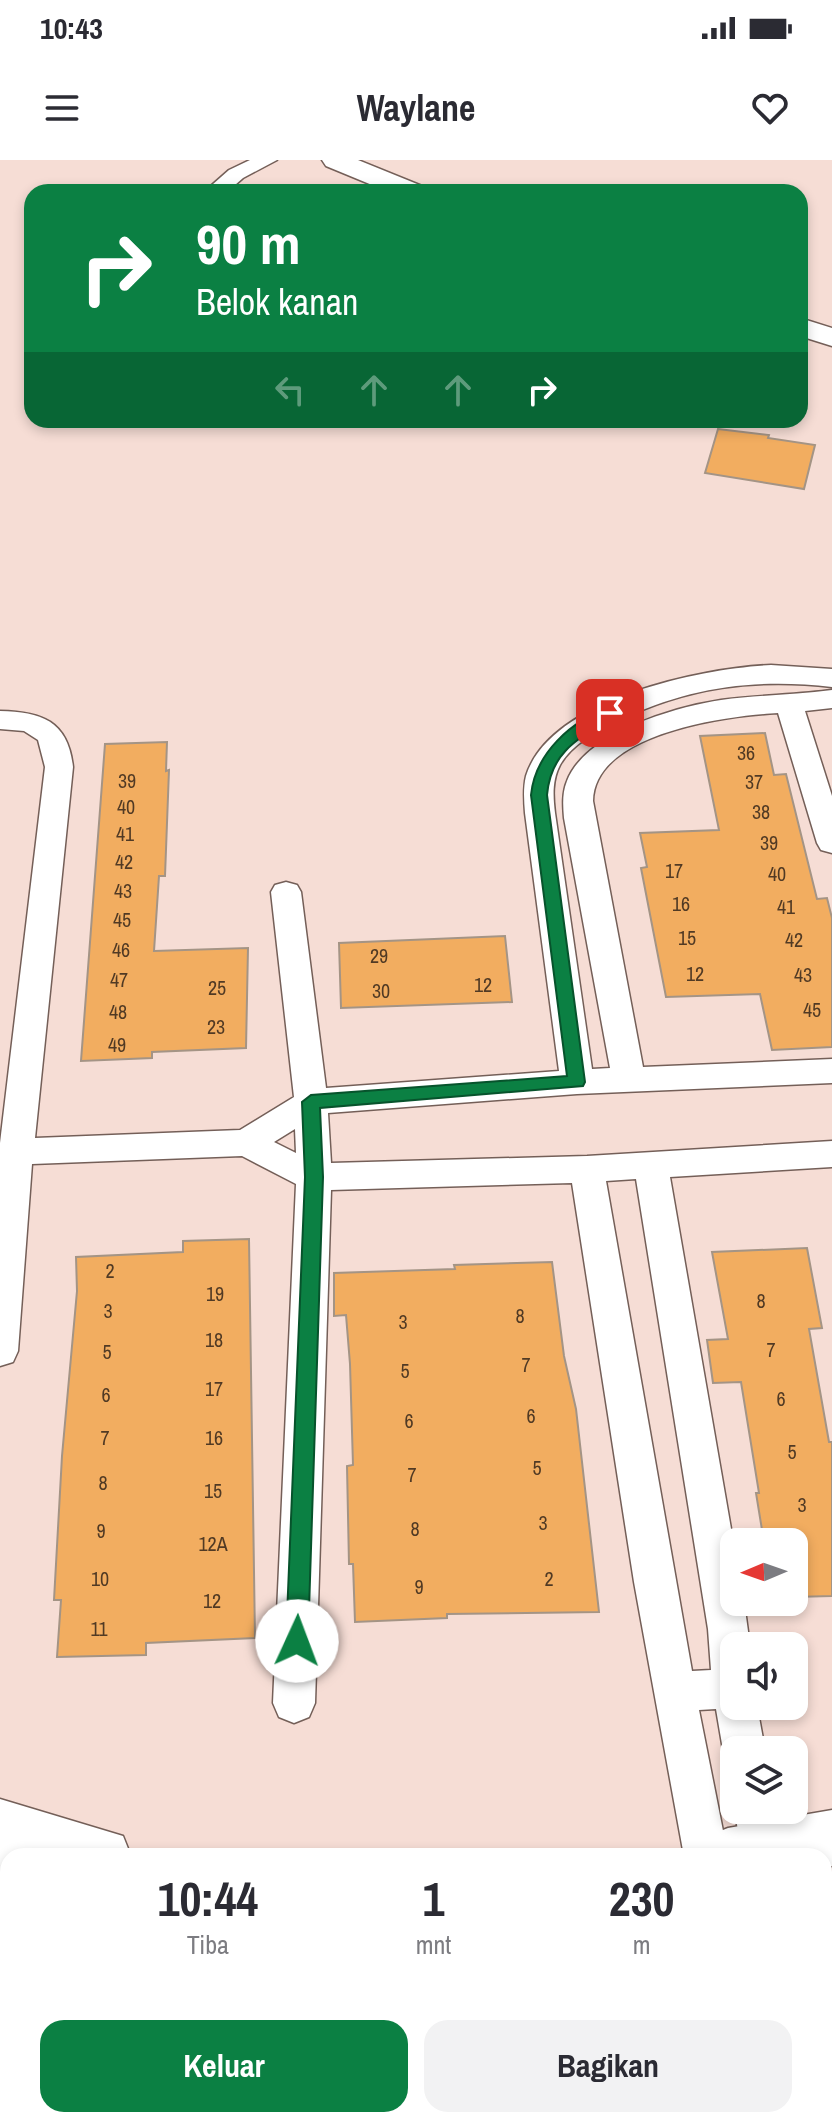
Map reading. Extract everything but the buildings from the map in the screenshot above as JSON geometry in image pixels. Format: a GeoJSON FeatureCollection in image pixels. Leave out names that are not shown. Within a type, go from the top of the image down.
{"type":"FeatureCollection","features":[{"type":"Feature","properties":{"kind":"main road"},"geometry":{"type":"LineString","coordinates":[[335,160],[393,184]]}},
{"type":"Feature","properties":{"kind":"main road"},"geometry":{"type":"LineString","coordinates":[[808,330],[832,337]]}},
{"type":"Feature","properties":{"kind":"main road"},"geometry":{"type":"LineString","coordinates":[[748,1839],[832,1838]]}},
{"type":"Feature","properties":{"kind":"street"},"geometry":{"type":"LineString","coordinates":[[224,184],[236,174],[267,160]]}},
{"type":"Feature","properties":{"kind":"street"},"geometry":{"type":"LineString","coordinates":[[577,1082],[539,795],[541,777],[560,744],[590,723],[670,686],[737,675],[774,673],[832,678]]}},
{"type":"Feature","properties":{"kind":"street"},"geometry":{"type":"LineString","coordinates":[[629,1079],[577,800],[583,776],[590,767],[622,745],[673,721],[719,709],[832,699]]}},
{"type":"Feature","properties":{"kind":"street"},"geometry":{"type":"LineString","coordinates":[[789,704],[832,843]]}},
{"type":"Feature","properties":{"kind":"street"},"geometry":{"type":"LineString","coordinates":[[0,720],[39,725],[51,734],[58,748],[59,767],[16,1152],[0,1351]]}},
{"type":"Feature","properties":{"kind":"street"},"geometry":{"type":"LineString","coordinates":[[539,795],[577,800]]}},
{"type":"Feature","properties":{"kind":"street"},"geometry":{"type":"LineString","coordinates":[[286,892],[311,1102],[314,1177],[294,1703]]}},
{"type":"Feature","properties":{"kind":"street"},"geometry":{"type":"LineString","coordinates":[[246,1143],[311,1102],[577,1082],[832,1071]]}},
{"type":"Feature","properties":{"kind":"street"},"geometry":{"type":"LineString","coordinates":[[16,1152],[246,1143],[314,1177],[587,1169],[832,1154]]}},
{"type":"Feature","properties":{"kind":"street"},"geometry":{"type":"LineString","coordinates":[[651,1165],[728,1632]]}},
{"type":"Feature","properties":{"kind":"street"},"geometry":{"type":"LineString","coordinates":[[587,1169],[704,1848]]}},
{"type":"Feature","properties":{"kind":"street"},"geometry":{"type":"LineString","coordinates":[[675,1691],[720,1690]]}},
{"type":"Feature","properties":{"kind":"route"},"geometry":{"type":"LineString","coordinates":[[297,1641],[314,1177],[311,1102],[577,1082],[539,795],[541,777],[560,744],[610,713]]}}]}
